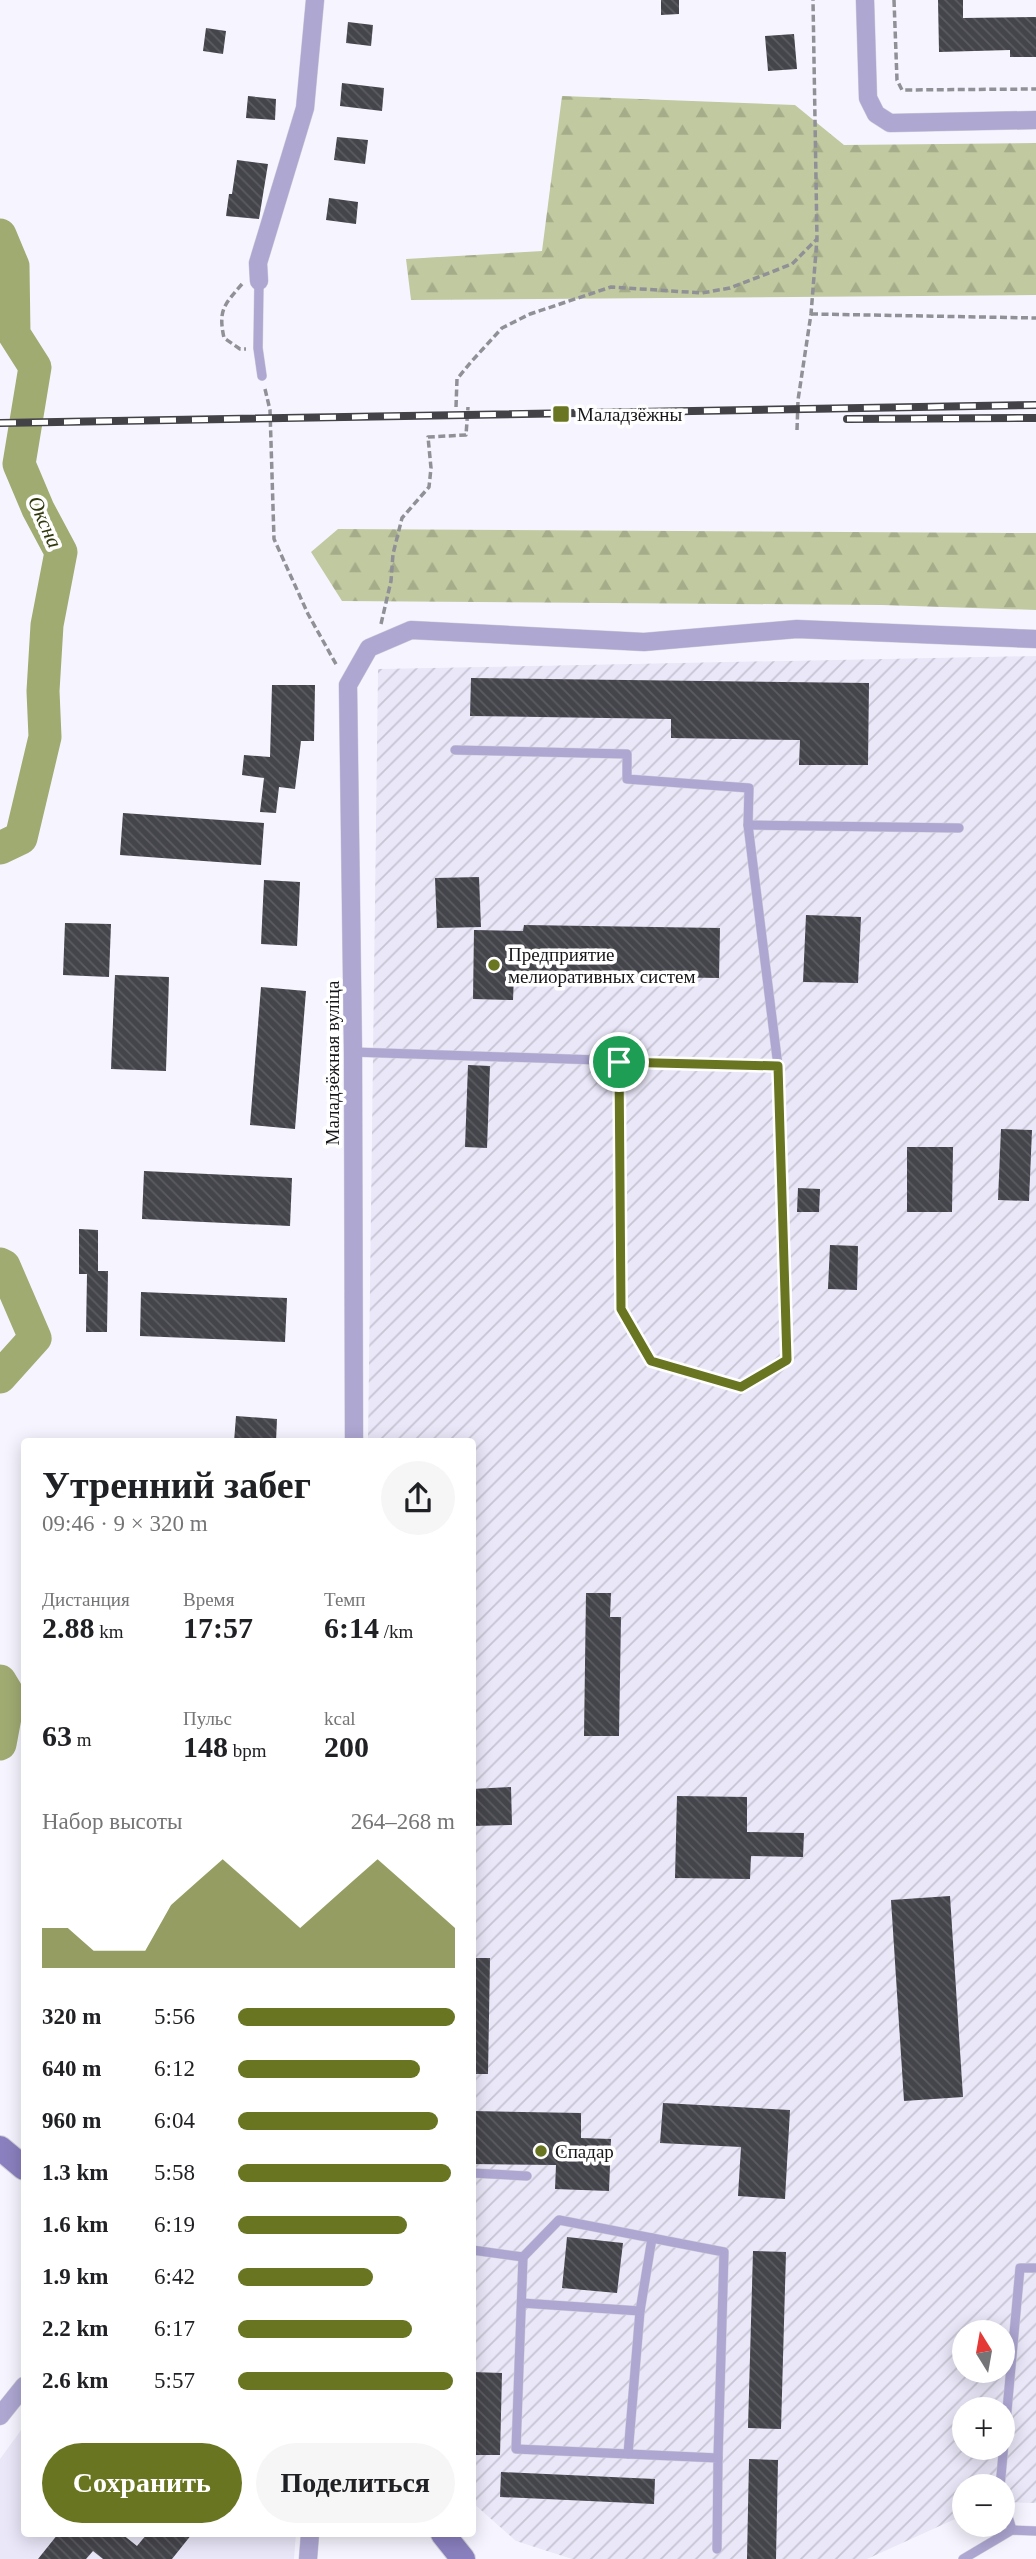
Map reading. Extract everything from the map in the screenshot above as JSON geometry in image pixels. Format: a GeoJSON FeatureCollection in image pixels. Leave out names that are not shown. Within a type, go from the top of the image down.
{"type":"FeatureCollection","features":[{"type":"Feature","properties":{"kind":"main road"},"geometry":{"type":"LineString","coordinates":[[0,2148],[21,2166]]}},
{"type":"Feature","properties":{"kind":"main road"},"geometry":{"type":"LineString","coordinates":[[445,2537],[463,2559]]}},
{"type":"Feature","properties":{"kind":"street"},"geometry":{"type":"LineString","coordinates":[[259,272],[305,108],[315,0]]}},
{"type":"Feature","properties":{"kind":"street"},"geometry":{"type":"LineString","coordinates":[[865,0],[868,98],[876,114],[890,123],[1036,120]]}},
{"type":"Feature","properties":{"kind":"street"},"geometry":{"type":"LineString","coordinates":[[348,685],[369,648],[411,630],[644,642],[797,629],[1036,639]]}},
{"type":"Feature","properties":{"kind":"street","name":"Маладзёжная вуліца"},"geometry":{"type":"LineString","coordinates":[[348,685],[354,1438]]}},
{"type":"Feature","properties":{"kind":"street"},"geometry":{"type":"LineString","coordinates":[[0,2416],[21,2390]]}},
{"type":"Feature","properties":{"kind":"street"},"geometry":{"type":"LineString","coordinates":[[308,2559],[310,2537]]}},
{"type":"Feature","properties":{"kind":"lane"},"geometry":{"type":"LineString","coordinates":[[259,272],[258,348],[262,376]]}},
{"type":"Feature","properties":{"kind":"lane"},"geometry":{"type":"LineString","coordinates":[[455,750],[627,754],[626,779],[748,788],[748,825],[778,1066],[787,1360],[741,1387],[651,1361],[621,1309],[619,1062]]}},
{"type":"Feature","properties":{"kind":"lane"},"geometry":{"type":"LineString","coordinates":[[748,825],[959,828]]}},
{"type":"Feature","properties":{"kind":"lane"},"geometry":{"type":"LineString","coordinates":[[353,1052],[778,1066]]}},
{"type":"Feature","properties":{"kind":"lane"},"geometry":{"type":"LineString","coordinates":[[476,2173],[527,2176]]}},
{"type":"Feature","properties":{"kind":"lane"},"geometry":{"type":"LineString","coordinates":[[717,2549],[724,2252],[559,2220],[523,2257],[516,2449],[718,2458]]}},
{"type":"Feature","properties":{"kind":"lane"},"geometry":{"type":"LineString","coordinates":[[628,2454],[640,2311],[652,2238]]}},
{"type":"Feature","properties":{"kind":"lane"},"geometry":{"type":"LineString","coordinates":[[476,2251],[523,2257]]}},
{"type":"Feature","properties":{"kind":"lane"},"geometry":{"type":"LineString","coordinates":[[1001,2474],[1020,2268],[1036,2268]]}},
{"type":"Feature","properties":{"kind":"lane"},"geometry":{"type":"LineString","coordinates":[[522,2303],[640,2311]]}},
{"type":"Feature","properties":{"kind":"lane"},"geometry":{"type":"LineString","coordinates":[[1015,2530],[1036,2531]]}},
{"type":"Feature","properties":{"kind":"lane"},"geometry":{"type":"LineString","coordinates":[[963,2559],[1000,2537]]}},
{"type":"Feature","properties":{"kind":"path"},"geometry":{"type":"LineString","coordinates":[[797,430],[798,400],[811,314],[817,239],[813,0]]}},
{"type":"Feature","properties":{"kind":"path"},"geometry":{"type":"LineString","coordinates":[[894,0],[897,80],[902,90],[1036,89]]}},
{"type":"Feature","properties":{"kind":"path"},"geometry":{"type":"LineString","coordinates":[[456,407],[457,379],[502,328],[530,314],[611,287],[702,293],[730,288],[792,264],[817,239]]}},
{"type":"Feature","properties":{"kind":"path"},"geometry":{"type":"LineString","coordinates":[[258,348],[240,349],[225,338],[220,318],[228,301],[259,272]]}},
{"type":"Feature","properties":{"kind":"path"},"geometry":{"type":"LineString","coordinates":[[811,314],[1036,318]]}},
{"type":"Feature","properties":{"kind":"path"},"geometry":{"type":"LineString","coordinates":[[262,376],[270,410],[274,539],[308,614],[348,685]]}},
{"type":"Feature","properties":{"kind":"path"},"geometry":{"type":"LineString","coordinates":[[379,644],[382,615],[391,581],[393,554],[402,518],[429,487],[431,468],[428,436],[466,435],[468,407]]}},
{"type":"Feature","properties":{"kind":"shaded area"},"geometry":{"type":"Polygon","coordinates":[[[1036,656],[1036,2503],[1015,2502],[1015,2474],[952,2474],[952,2520],[867,2559],[572,2559],[516,2541],[476,2506],[476,1438],[368,1438],[378,669],[1036,656]]]}},
{"type":"Feature","properties":{"kind":"shaded area"},"geometry":{"type":"Polygon","coordinates":[[[21,2430],[21,2537],[296,2537],[294,2559],[0,2559],[0,2459],[21,2430]]]}},
{"type":"Feature","properties":{"kind":"green space"},"geometry":{"type":"Polygon","coordinates":[[[562,96],[795,105],[844,145],[1036,143],[1036,295],[411,300],[406,259],[542,251],[562,96]]]}},
{"type":"Feature","properties":{"kind":"green space"},"geometry":{"type":"Polygon","coordinates":[[[338,529],[1036,533],[1036,610],[882,605],[342,601],[311,552],[338,529]]]}},
{"type":"Feature","properties":{"kind":"building"},"geometry":{"type":"Polygon","coordinates":[[[661,0],[679,0],[679,14],[661,15],[661,0]]]}},
{"type":"Feature","properties":{"kind":"building"},"geometry":{"type":"Polygon","coordinates":[[[938,0],[963,0],[963,18],[1036,17],[1036,57],[1010,57],[1010,50],[939,52],[938,0]]]}},
{"type":"Feature","properties":{"kind":"building"},"geometry":{"type":"Polygon","coordinates":[[[348,22],[373,25],[371,46],[346,43],[348,22]]]}},
{"type":"Feature","properties":{"kind":"building"},"geometry":{"type":"Polygon","coordinates":[[[206,28],[226,31],[223,54],[203,51],[206,28]]]}},
{"type":"Feature","properties":{"kind":"building"},"geometry":{"type":"Polygon","coordinates":[[[794,34],[797,69],[768,71],[765,36],[794,34]]]}},
{"type":"Feature","properties":{"kind":"building"},"geometry":{"type":"Polygon","coordinates":[[[342,83],[384,88],[382,111],[340,106],[342,83]]]}},
{"type":"Feature","properties":{"kind":"building"},"geometry":{"type":"Polygon","coordinates":[[[248,96],[276,99],[275,120],[246,118],[248,96]]]}},
{"type":"Feature","properties":{"kind":"building"},"geometry":{"type":"Polygon","coordinates":[[[337,137],[368,140],[365,164],[334,160],[337,137]]]}},
{"type":"Feature","properties":{"kind":"building"},"geometry":{"type":"Polygon","coordinates":[[[237,160],[268,164],[259,219],[226,216],[237,160]]]}},
{"type":"Feature","properties":{"kind":"building"},"geometry":{"type":"Polygon","coordinates":[[[329,198],[358,202],[356,224],[326,220],[329,198]]]}},
{"type":"Feature","properties":{"kind":"building"},"geometry":{"type":"Polygon","coordinates":[[[471,678],[869,683],[868,765],[799,765],[800,740],[671,738],[671,719],[470,716],[471,678]]]}},
{"type":"Feature","properties":{"kind":"building"},"geometry":{"type":"Polygon","coordinates":[[[272,685],[315,685],[314,741],[301,741],[295,789],[279,787],[276,813],[260,812],[264,778],[242,775],[244,755],[270,757],[272,685]]]}},
{"type":"Feature","properties":{"kind":"building"},"geometry":{"type":"Polygon","coordinates":[[[123,813],[264,823],[261,865],[120,855],[123,813]]]}},
{"type":"Feature","properties":{"kind":"building"},"geometry":{"type":"Polygon","coordinates":[[[479,877],[481,927],[437,928],[435,878],[479,877]]]}},
{"type":"Feature","properties":{"kind":"building"},"geometry":{"type":"Polygon","coordinates":[[[264,880],[300,882],[297,946],[261,944],[264,880]]]}},
{"type":"Feature","properties":{"kind":"building"},"geometry":{"type":"Polygon","coordinates":[[[806,915],[861,917],[858,983],[803,982],[806,915]]]}},
{"type":"Feature","properties":{"kind":"building"},"geometry":{"type":"Polygon","coordinates":[[[65,923],[111,924],[109,977],[63,975],[65,923]]]}},
{"type":"Feature","properties":{"kind":"building"},"geometry":{"type":"Polygon","coordinates":[[[524,925],[720,928],[719,978],[514,975],[513,1000],[473,999],[474,930],[523,931],[524,925]]]}},
{"type":"Feature","properties":{"kind":"building"},"geometry":{"type":"Polygon","coordinates":[[[115,975],[169,977],[166,1071],[111,1069],[115,975]]]}},
{"type":"Feature","properties":{"kind":"building"},"geometry":{"type":"Polygon","coordinates":[[[261,987],[306,991],[295,1129],[250,1125],[261,987]]]}},
{"type":"Feature","properties":{"kind":"building"},"geometry":{"type":"Polygon","coordinates":[[[468,1065],[490,1066],[487,1148],[465,1147],[468,1065]]]}},
{"type":"Feature","properties":{"kind":"building"},"geometry":{"type":"Polygon","coordinates":[[[1001,1129],[1032,1130],[1029,1201],[998,1200],[1001,1129]]]}},
{"type":"Feature","properties":{"kind":"building"},"geometry":{"type":"Polygon","coordinates":[[[907,1147],[953,1147],[952,1212],[907,1212],[907,1147]]]}},
{"type":"Feature","properties":{"kind":"building"},"geometry":{"type":"Polygon","coordinates":[[[144,1171],[292,1178],[290,1226],[142,1219],[144,1171]]]}},
{"type":"Feature","properties":{"kind":"building"},"geometry":{"type":"Polygon","coordinates":[[[798,1188],[820,1189],[819,1212],[797,1212],[798,1188]]]}},
{"type":"Feature","properties":{"kind":"building"},"geometry":{"type":"Polygon","coordinates":[[[79,1229],[98,1230],[98,1271],[108,1271],[107,1332],[86,1332],[87,1274],[79,1274],[79,1229]]]}},
{"type":"Feature","properties":{"kind":"building"},"geometry":{"type":"Polygon","coordinates":[[[830,1245],[858,1246],[857,1290],[828,1289],[830,1245]]]}},
{"type":"Feature","properties":{"kind":"building"},"geometry":{"type":"Polygon","coordinates":[[[141,1292],[287,1298],[285,1342],[140,1336],[141,1292]]]}},
{"type":"Feature","properties":{"kind":"building"},"geometry":{"type":"Polygon","coordinates":[[[236,1416],[277,1419],[276,1438],[234,1438],[236,1416]]]}},
{"type":"Feature","properties":{"kind":"building"},"geometry":{"type":"Polygon","coordinates":[[[586,1593],[611,1593],[610,1617],[621,1617],[619,1736],[584,1736],[586,1593]]]}},
{"type":"Feature","properties":{"kind":"building"},"geometry":{"type":"Polygon","coordinates":[[[511,1787],[512,1825],[476,1826],[476,1789],[511,1787]]]}},
{"type":"Feature","properties":{"kind":"building"},"geometry":{"type":"Polygon","coordinates":[[[677,1796],[747,1797],[747,1832],[804,1833],[803,1857],[751,1856],[750,1879],[675,1878],[677,1796]]]}},
{"type":"Feature","properties":{"kind":"building"},"geometry":{"type":"Polygon","coordinates":[[[950,1896],[963,2097],[904,2101],[891,1900],[950,1896]]]}},
{"type":"Feature","properties":{"kind":"building"},"geometry":{"type":"Polygon","coordinates":[[[476,1958],[490,1958],[488,2074],[476,2074],[476,1958]]]}},
{"type":"Feature","properties":{"kind":"building"},"geometry":{"type":"Polygon","coordinates":[[[663,2103],[790,2110],[785,2199],[738,2196],[741,2147],[660,2143],[663,2103]]]}},
{"type":"Feature","properties":{"kind":"building","name":"Спадар"},"geometry":{"type":"Polygon","coordinates":[[[476,2111],[581,2113],[581,2138],[611,2139],[609,2191],[555,2189],[556,2165],[476,2164],[476,2111]]]}},
{"type":"Feature","properties":{"kind":"building"},"geometry":{"type":"Polygon","coordinates":[[[567,2237],[623,2243],[617,2293],[562,2288],[567,2237]]]}},
{"type":"Feature","properties":{"kind":"building"},"geometry":{"type":"Polygon","coordinates":[[[753,2251],[786,2252],[781,2429],[748,2428],[753,2251]]]}},
{"type":"Feature","properties":{"kind":"building"},"geometry":{"type":"Polygon","coordinates":[[[476,2372],[502,2373],[500,2455],[476,2455],[476,2372]]]}},
{"type":"Feature","properties":{"kind":"building"},"geometry":{"type":"Polygon","coordinates":[[[749,2459],[778,2460],[776,2559],[747,2559],[749,2459]]]}},
{"type":"Feature","properties":{"kind":"building"},"geometry":{"type":"Polygon","coordinates":[[[501,2472],[655,2479],[654,2504],[500,2497],[501,2472]]]}},
{"type":"Feature","properties":{"kind":"building"},"geometry":{"type":"Polygon","coordinates":[[[56,2537],[126,2537],[137,2546],[144,2537],[190,2537],[172,2559],[103,2559],[93,2551],[86,2559],[38,2559],[56,2537]]]}},
{"type":"Feature","properties":{"kind":"waterway","name":"Оксна"},"geometry":{"type":"LineString","coordinates":[[0,235],[13,266],[14,334],[35,367],[19,464],[38,509],[61,552],[47,625],[43,691],[45,737],[21,838],[0,848]]}},
{"type":"Feature","properties":{"kind":"waterway","name":"Оксна"},"geometry":{"type":"LineString","coordinates":[[0,1264],[4,1266],[35,1338],[0,1377]]}},
{"type":"Feature","properties":{"kind":"waterway","name":"Оксна"},"geometry":{"type":"LineString","coordinates":[[0,1681],[9,1696],[0,1744]]}},
{"type":"Feature","properties":{"kind":"railway"},"geometry":{"type":"LineString","coordinates":[[0,423],[1036,405]]}},
{"type":"Feature","properties":{"kind":"railway"},"geometry":{"type":"LineString","coordinates":[[847,419],[1036,418]]}},
{"type":"Feature","properties":{"kind":"place","name":"Маладзёжны"},"geometry":{"type":"Point","coordinates":[561,414]}},
{"type":"Feature","properties":{"kind":"place","name":"Предприятие мелиоративных систем"},"geometry":{"type":"Point","coordinates":[494,965]}},
{"type":"Feature","properties":{"kind":"place","name":"Спадар"},"geometry":{"type":"Point","coordinates":[541,2151]}},
{"type":"Feature","properties":{"kind":"route"},"geometry":{"type":"LineString","coordinates":[[619,1062],[778,1066],[787,1360],[741,1387],[651,1361],[621,1309],[619,1062]]}}]}
